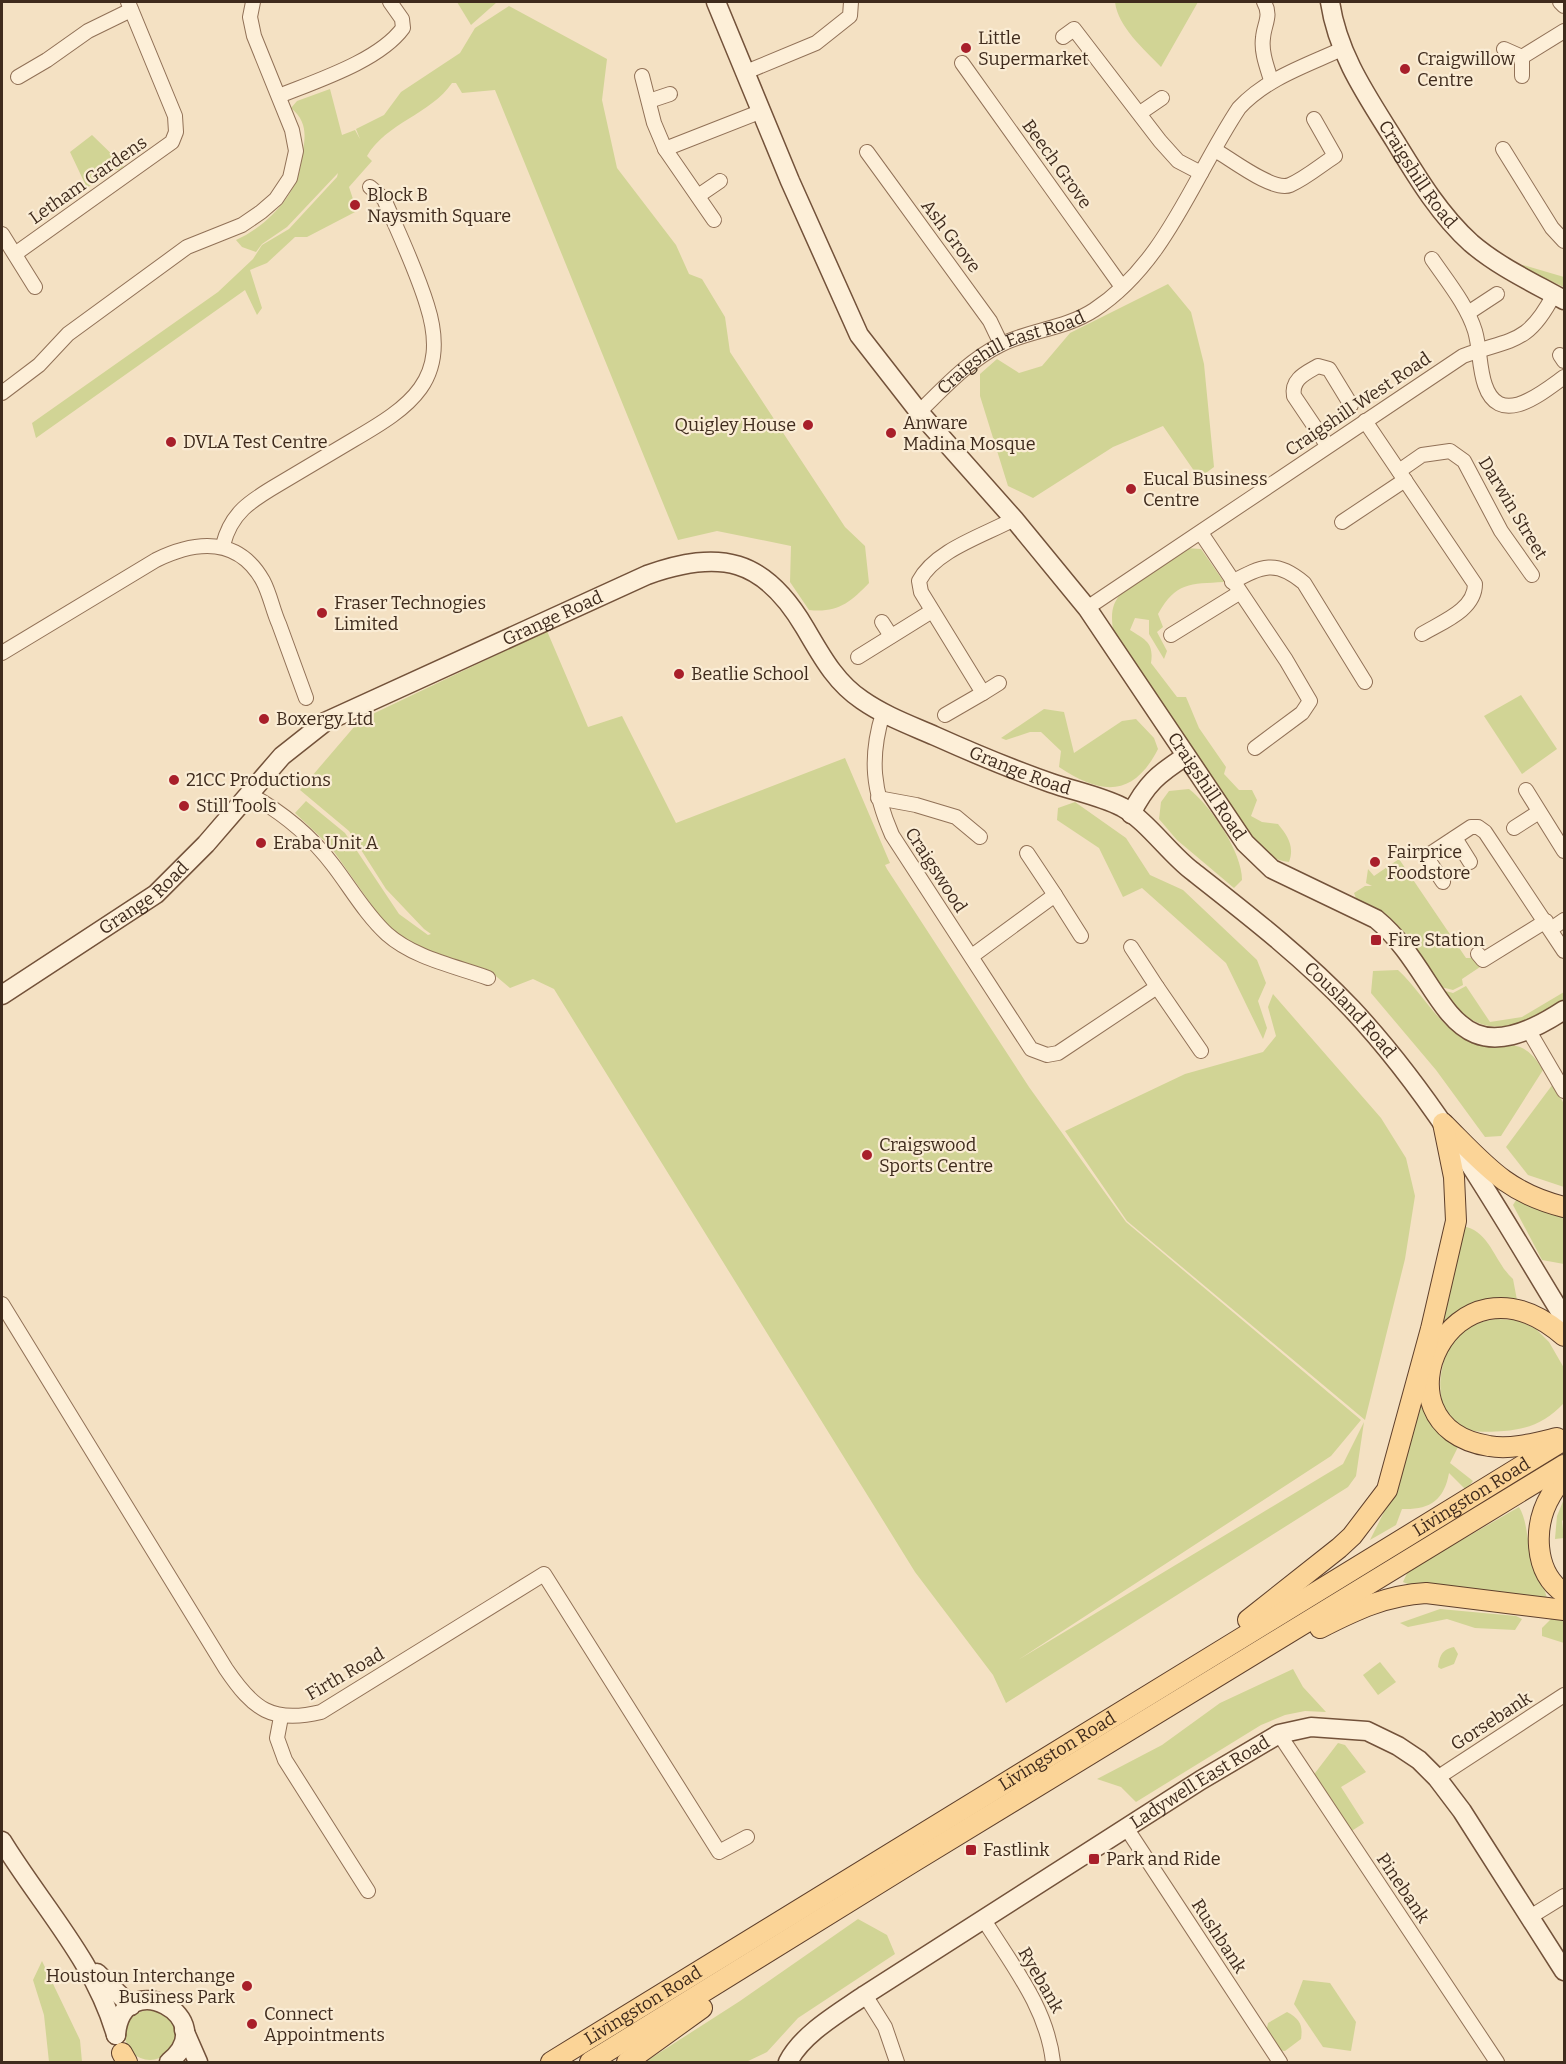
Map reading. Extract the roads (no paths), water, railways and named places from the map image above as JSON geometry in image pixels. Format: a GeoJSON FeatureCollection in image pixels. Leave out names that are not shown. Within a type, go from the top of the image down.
{"type":"FeatureCollection","features":[{"type":"Feature","properties":{"kind":"main road"},"geometry":{"type":"LineString","coordinates":[[1443,1124],[1498,1178],[1544,1202],[1564,1207]]}},
{"type":"Feature","properties":{"kind":"main road"},"geometry":{"type":"LineString","coordinates":[[1166,1685],[1206,1651],[1321,1564],[1352,1536],[1387,1490],[1408,1418],[1456,1221],[1454,1177],[1443,1124]]}},
{"type":"Feature","properties":{"kind":"main road"},"geometry":{"type":"LineString","coordinates":[[1564,1336],[1548,1322],[1524,1310],[1496,1307],[1476,1311],[1453,1326],[1443,1340],[1427,1380],[1429,1396],[1436,1413],[1446,1429],[1463,1438],[1490,1447],[1564,1439]]}},
{"type":"Feature","properties":{"kind":"main road","name":"Livingston Road"},"geometry":{"type":"LineString","coordinates":[[551,2062],[1564,1439]]}},
{"type":"Feature","properties":{"kind":"main road","name":"Livingston Road"},"geometry":{"type":"LineString","coordinates":[[590,2062],[1564,1465]]}},
{"type":"Feature","properties":{"kind":"main road"},"geometry":{"type":"LineString","coordinates":[[1564,1475],[1551,1495],[1538,1536],[1542,1564],[1547,1576],[1564,1593]]}},
{"type":"Feature","properties":{"kind":"main road"},"geometry":{"type":"LineString","coordinates":[[1198,1690],[1358,1608],[1408,1594],[1426,1593],[1564,1610]]}},
{"type":"Feature","properties":{"kind":"main road"},"geometry":{"type":"LineString","coordinates":[[627,2062],[825,1917]]}},
{"type":"Feature","properties":{"kind":"street"},"geometry":{"type":"LineString","coordinates":[[2,393],[39,365],[68,334],[141,279],[187,247],[242,225],[276,199],[291,178],[296,151],[292,130],[254,36],[250,17],[253,2]]}},
{"type":"Feature","properties":{"kind":"street"},"geometry":{"type":"LineString","coordinates":[[279,96],[350,67],[397,36],[403,28],[402,19],[390,2]]}},
{"type":"Feature","properties":{"kind":"street"},"geometry":{"type":"LineString","coordinates":[[716,2],[847,313],[859,335],[919,412]]}},
{"type":"Feature","properties":{"kind":"street"},"geometry":{"type":"LineString","coordinates":[[746,72],[816,43],[850,16],[851,2]]}},
{"type":"Feature","properties":{"kind":"street"},"geometry":{"type":"LineString","coordinates":[[1264,2],[1268,8],[1268,19],[1262,39],[1265,62],[1271,80]]}},
{"type":"Feature","properties":{"kind":"street","name":"Craigshill Road"},"geometry":{"type":"LineString","coordinates":[[1330,2],[1342,48],[1357,82],[1408,163],[1454,226],[1494,260],[1559,297]]}},
{"type":"Feature","properties":{"kind":"street"},"geometry":{"type":"LineString","coordinates":[[1560,2],[1564,6]]}},
{"type":"Feature","properties":{"kind":"street"},"geometry":{"type":"LineString","coordinates":[[18,77],[47,60],[88,30],[130,6]]}},
{"type":"Feature","properties":{"kind":"street","name":"Letham Gardens"},"geometry":{"type":"LineString","coordinates":[[15,254],[172,142],[176,132],[175,116],[130,6]]}},
{"type":"Feature","properties":{"kind":"street"},"geometry":{"type":"LineString","coordinates":[[1063,37],[1074,29],[1178,160],[1201,173]]}},
{"type":"Feature","properties":{"kind":"street"},"geometry":{"type":"LineString","coordinates":[[1522,57],[1564,31]]}},
{"type":"Feature","properties":{"kind":"street","name":"Craigshill East Road"},"geometry":{"type":"LineString","coordinates":[[919,412],[964,369],[1001,344],[1049,330],[1092,311],[1122,286],[1150,257],[1239,108],[1254,92],[1271,80],[1342,48]]}},
{"type":"Feature","properties":{"kind":"street"},"geometry":{"type":"LineString","coordinates":[[1504,49],[1522,57]]}},
{"type":"Feature","properties":{"kind":"street"},"geometry":{"type":"LineString","coordinates":[[1522,57],[1522,76]]}},
{"type":"Feature","properties":{"kind":"street","name":"Beech Grove"},"geometry":{"type":"LineString","coordinates":[[962,63],[1122,286]]}},
{"type":"Feature","properties":{"kind":"street"},"geometry":{"type":"LineString","coordinates":[[642,76],[665,149],[680,174],[714,220]]}},
{"type":"Feature","properties":{"kind":"street"},"geometry":{"type":"LineString","coordinates":[[649,101],[670,94]]}},
{"type":"Feature","properties":{"kind":"street"},"geometry":{"type":"LineString","coordinates":[[1140,113],[1162,98]]}},
{"type":"Feature","properties":{"kind":"street"},"geometry":{"type":"LineString","coordinates":[[665,149],[762,111]]}},
{"type":"Feature","properties":{"kind":"street"},"geometry":{"type":"LineString","coordinates":[[1215,150],[1267,182],[1278,186],[1289,186],[1335,156],[1314,119]]}},
{"type":"Feature","properties":{"kind":"street"},"geometry":{"type":"LineString","coordinates":[[1503,149],[1552,228],[1564,241]]}},
{"type":"Feature","properties":{"kind":"street","name":"Ash Grove"},"geometry":{"type":"LineString","coordinates":[[867,152],[990,321],[1001,344]]}},
{"type":"Feature","properties":{"kind":"street"},"geometry":{"type":"LineString","coordinates":[[698,196],[720,182]]}},
{"type":"Feature","properties":{"kind":"street"},"geometry":{"type":"LineString","coordinates":[[223,545],[232,519],[240,511],[273,488],[389,419],[412,402],[427,377],[432,360],[433,342],[428,306],[384,199],[370,187]]}},
{"type":"Feature","properties":{"kind":"street"},"geometry":{"type":"LineString","coordinates":[[2,234],[35,286]]}},
{"type":"Feature","properties":{"kind":"street"},"geometry":{"type":"LineString","coordinates":[[1432,259],[1468,313],[1480,350],[1485,385],[1497,402],[1510,407],[1522,405],[1564,377]]}},
{"type":"Feature","properties":{"kind":"street"},"geometry":{"type":"LineString","coordinates":[[1468,313],[1497,294]]}},
{"type":"Feature","properties":{"kind":"street","name":"Craigshill West Road"},"geometry":{"type":"LineString","coordinates":[[1087,608],[1462,356],[1521,338],[1542,318],[1559,297]]}},
{"type":"Feature","properties":{"kind":"street"},"geometry":{"type":"LineString","coordinates":[[1327,445],[1294,396],[1293,389],[1299,376],[1318,366],[1329,369],[1351,405]]}},
{"type":"Feature","properties":{"kind":"street","name":"Craigshill Road"},"geometry":{"type":"LineString","coordinates":[[919,412],[1014,519],[1087,608],[1234,829],[1258,858],[1272,869],[1376,919],[1394,936],[1459,1025],[1490,1038],[1508,1039],[1564,1010]]}},
{"type":"Feature","properties":{"kind":"street"},"geometry":{"type":"LineString","coordinates":[[1365,421],[1475,584],[1475,594],[1467,606],[1422,634]]}},
{"type":"Feature","properties":{"kind":"street","name":"Darwin Street"},"geometry":{"type":"LineString","coordinates":[[1342,522],[1402,476],[1422,455],[1450,451],[1464,461],[1501,531],[1532,575]]}},
{"type":"Feature","properties":{"kind":"street"},"geometry":{"type":"LineString","coordinates":[[983,693],[921,592],[919,581],[924,571],[972,539],[1014,519]]}},
{"type":"Feature","properties":{"kind":"street"},"geometry":{"type":"LineString","coordinates":[[1201,533],[1235,588],[1286,660],[1310,702],[1302,713],[1256,748]]}},
{"type":"Feature","properties":{"kind":"street"},"geometry":{"type":"LineString","coordinates":[[2,653],[177,549],[201,545],[223,545],[250,564],[263,581],[306,698]]}},
{"type":"Feature","properties":{"kind":"street","name":"Grange Road"},"geometry":{"type":"LineString","coordinates":[[2,995],[156,894],[206,844],[282,756],[325,722],[647,575],[681,563],[708,561],[738,564],[766,580],[785,598],[824,663],[860,699],[883,712],[1008,768],[1122,807],[1131,814]]}},
{"type":"Feature","properties":{"kind":"street"},"geometry":{"type":"LineString","coordinates":[[1171,635],[1267,567],[1279,567],[1304,583],[1365,682]]}},
{"type":"Feature","properties":{"kind":"street"},"geometry":{"type":"LineString","coordinates":[[858,657],[932,610]]}},
{"type":"Feature","properties":{"kind":"street"},"geometry":{"type":"LineString","coordinates":[[882,622],[891,636]]}},
{"type":"Feature","properties":{"kind":"street"},"geometry":{"type":"LineString","coordinates":[[945,715],[999,683]]}},
{"type":"Feature","properties":{"kind":"street","name":"Craigswood"},"geometry":{"type":"LineString","coordinates":[[883,712],[875,738],[874,763],[878,798],[897,844],[1031,1049],[1047,1054],[1058,1053],[1157,987]]}},
{"type":"Feature","properties":{"kind":"street"},"geometry":{"type":"LineString","coordinates":[[1131,814],[1143,790],[1157,775],[1186,756]]}},
{"type":"Feature","properties":{"kind":"street"},"geometry":{"type":"LineString","coordinates":[[1526,790],[1564,851]]}},
{"type":"Feature","properties":{"kind":"street"},"geometry":{"type":"LineString","coordinates":[[249,794],[267,804],[309,838],[331,861],[387,934],[414,952],[488,978]]}},
{"type":"Feature","properties":{"kind":"street","name":"Craigswood"},"geometry":{"type":"LineString","coordinates":[[878,798],[916,804],[956,817],[980,837]]}},
{"type":"Feature","properties":{"kind":"street"},"geometry":{"type":"LineString","coordinates":[[1514,828],[1539,812]]}},
{"type":"Feature","properties":{"kind":"street","name":"Cousland Road"},"geometry":{"type":"LineString","coordinates":[[1131,814],[1183,863],[1286,947],[1350,1006],[1391,1053],[1443,1124],[1564,1318]]}},
{"type":"Feature","properties":{"kind":"street"},"geometry":{"type":"LineString","coordinates":[[1443,882],[1430,861],[1430,854],[1471,827],[1478,827],[1485,832],[1564,951]]}},
{"type":"Feature","properties":{"kind":"street"},"geometry":{"type":"LineString","coordinates":[[1455,838],[1470,862]]}},
{"type":"Feature","properties":{"kind":"street"},"geometry":{"type":"LineString","coordinates":[[1027,853],[1081,936]]}},
{"type":"Feature","properties":{"kind":"street"},"geometry":{"type":"LineString","coordinates":[[972,956],[1055,895]]}},
{"type":"Feature","properties":{"kind":"street"},"geometry":{"type":"LineString","coordinates":[[1478,954],[1483,960],[1548,925],[1564,920]]}},
{"type":"Feature","properties":{"kind":"street"},"geometry":{"type":"LineString","coordinates":[[1131,947],[1201,1051]]}},
{"type":"Feature","properties":{"kind":"street"},"geometry":{"type":"LineString","coordinates":[[1529,1030],[1564,1091]]}},
{"type":"Feature","properties":{"kind":"street"},"geometry":{"type":"LineString","coordinates":[[2,1304],[238,1687],[251,1702],[281,1717],[277,1738],[285,1760],[368,1891]]}},
{"type":"Feature","properties":{"kind":"street","name":"Firth Road"},"geometry":{"type":"LineString","coordinates":[[281,1717],[300,1717],[321,1712],[544,1574],[719,1852],[747,1837]]}},
{"type":"Feature","properties":{"kind":"street","name":"Gorsebank"},"geometry":{"type":"LineString","coordinates":[[1437,1778],[1564,1695]]}},
{"type":"Feature","properties":{"kind":"street","name":"Ladywell East Road"},"geometry":{"type":"LineString","coordinates":[[788,2062],[792,2055],[825,2023],[865,1995],[1201,1780],[1279,1734],[1311,1727],[1367,1731],[1398,1746],[1419,1760],[1437,1778],[1462,1811],[1564,1971]]}},
{"type":"Feature","properties":{"kind":"street","name":"Pinebank"},"geometry":{"type":"LineString","coordinates":[[1279,1734],[1497,2062]]}},
{"type":"Feature","properties":{"kind":"street","name":"Rushbank"},"geometry":{"type":"LineString","coordinates":[[1127,1828],[1280,2062]]}},
{"type":"Feature","properties":{"kind":"street"},"geometry":{"type":"LineString","coordinates":[[2,1841],[84,1962],[100,1991],[124,2053]]}},
{"type":"Feature","properties":{"kind":"street"},"geometry":{"type":"LineString","coordinates":[[1530,1917],[1564,1896]]}},
{"type":"Feature","properties":{"kind":"street","name":"Ryebank"},"geometry":{"type":"LineString","coordinates":[[984,1920],[1038,2007],[1048,2032],[1053,2062]]}},
{"type":"Feature","properties":{"kind":"street"},"geometry":{"type":"LineString","coordinates":[[84,1962],[131,2006]]}},
{"type":"Feature","properties":{"kind":"street"},"geometry":{"type":"LineString","coordinates":[[865,1995],[885,2027],[897,2062]]}},
{"type":"Feature","properties":{"kind":"street"},"geometry":{"type":"LineString","coordinates":[[124,2053],[120,2018],[131,2006],[151,2000],[165,2003],[176,2012],[198,2062]]}},
{"type":"Feature","properties":{"kind":"street"},"geometry":{"type":"LineString","coordinates":[[170,2062],[181,2048],[184,2030]]}},
{"type":"Feature","properties":{"kind":"place","name":"Little Supermarket"},"geometry":{"type":"Point","coordinates":[966,48]}},
{"type":"Feature","properties":{"kind":"place","name":"Craigwillow Centre"},"geometry":{"type":"Point","coordinates":[1405,69]}},
{"type":"Feature","properties":{"kind":"place","name":"Block B Naysmith Square"},"geometry":{"type":"Point","coordinates":[355,205]}},
{"type":"Feature","properties":{"kind":"place","name":"Quigley House"},"geometry":{"type":"Point","coordinates":[808,425]}},
{"type":"Feature","properties":{"kind":"place","name":"Anware Madina Mosque"},"geometry":{"type":"Point","coordinates":[891,433]}},
{"type":"Feature","properties":{"kind":"place","name":"DVLA Test Centre"},"geometry":{"type":"Point","coordinates":[171,442]}},
{"type":"Feature","properties":{"kind":"place","name":"Eucal Business Centre"},"geometry":{"type":"Point","coordinates":[1131,489]}},
{"type":"Feature","properties":{"kind":"place","name":"Fraser Technogies Limited"},"geometry":{"type":"Point","coordinates":[322,613]}},
{"type":"Feature","properties":{"kind":"place","name":"Beatlie School"},"geometry":{"type":"Point","coordinates":[679,674]}},
{"type":"Feature","properties":{"kind":"place","name":"Boxergy Ltd"},"geometry":{"type":"Point","coordinates":[264,719]}},
{"type":"Feature","properties":{"kind":"place","name":"21CC Productions"},"geometry":{"type":"Point","coordinates":[174,780]}},
{"type":"Feature","properties":{"kind":"place","name":"Still Tools"},"geometry":{"type":"Point","coordinates":[184,806]}},
{"type":"Feature","properties":{"kind":"place","name":"Eraba Unit A"},"geometry":{"type":"Point","coordinates":[261,843]}},
{"type":"Feature","properties":{"kind":"place","name":"Fairprice Foodstore"},"geometry":{"type":"Point","coordinates":[1375,862]}},
{"type":"Feature","properties":{"kind":"place","name":"Fire Station"},"geometry":{"type":"Point","coordinates":[1376,940]}},
{"type":"Feature","properties":{"kind":"place","name":"Craigswood Sports Centre"},"geometry":{"type":"Point","coordinates":[867,1155]}},
{"type":"Feature","properties":{"kind":"place","name":"Fastlink"},"geometry":{"type":"Point","coordinates":[971,1850]}},
{"type":"Feature","properties":{"kind":"place","name":"Park and Ride"},"geometry":{"type":"Point","coordinates":[1094,1859]}},
{"type":"Feature","properties":{"kind":"place","name":"Houstoun Interchange Business Park"},"geometry":{"type":"Point","coordinates":[247,1986]}},
{"type":"Feature","properties":{"kind":"place","name":"Connect Appointments"},"geometry":{"type":"Point","coordinates":[252,2024]}}]}
